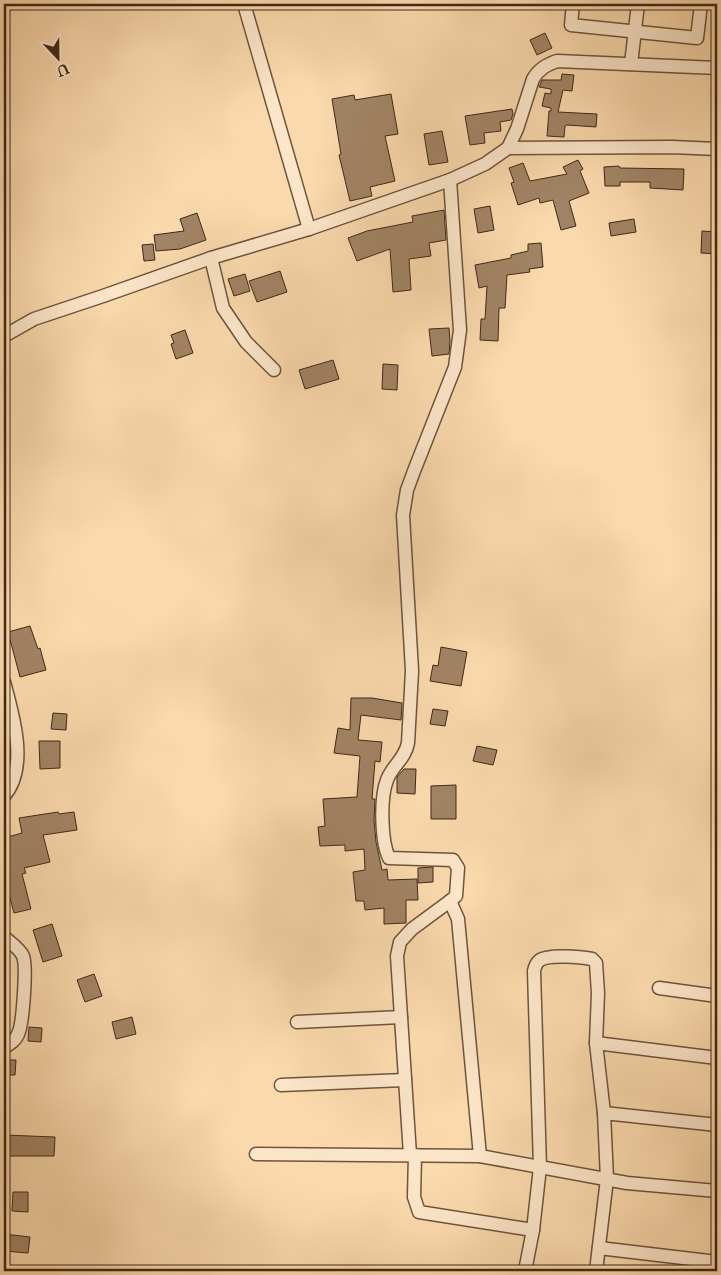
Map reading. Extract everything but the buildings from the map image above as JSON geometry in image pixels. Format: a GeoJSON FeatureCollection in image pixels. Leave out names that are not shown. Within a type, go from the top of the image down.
{"type":"FeatureCollection","features":[{"type":"Feature","properties":{"kind":"street"},"geometry":{"type":"LineString","coordinates":[[244,4],[309,229]]}},
{"type":"Feature","properties":{"kind":"street"},"geometry":{"type":"LineString","coordinates":[[574,4],[571,26],[697,38],[701,4]]}},
{"type":"Feature","properties":{"kind":"street"},"geometry":{"type":"LineString","coordinates":[[631,64],[638,4]]}},
{"type":"Feature","properties":{"kind":"street"},"geometry":{"type":"LineString","coordinates":[[4,336],[34,319],[211,258],[309,229],[450,180],[485,164],[508,148],[517,129],[533,79],[546,65],[557,60],[717,68]]}},
{"type":"Feature","properties":{"kind":"street"},"geometry":{"type":"LineString","coordinates":[[508,148],[672,147],[717,149]]}},
{"type":"Feature","properties":{"kind":"street"},"geometry":{"type":"LineString","coordinates":[[450,180],[460,330],[455,367],[414,470],[407,490],[404,507],[412,671],[408,744],[406,752],[387,780],[384,789],[382,825],[390,858],[453,860],[458,868],[456,896],[412,929],[400,942],[397,956],[414,1197],[419,1212],[533,1230]]}},
{"type":"Feature","properties":{"kind":"street"},"geometry":{"type":"LineString","coordinates":[[211,258],[223,308],[246,342],[274,370]]}},
{"type":"Feature","properties":{"kind":"street"},"geometry":{"type":"LineString","coordinates":[[4,682],[14,719],[17,752],[12,785],[4,796]]}},
{"type":"Feature","properties":{"kind":"street"},"geometry":{"type":"LineString","coordinates":[[450,900],[458,919],[480,1156]]}},
{"type":"Feature","properties":{"kind":"street"},"geometry":{"type":"LineString","coordinates":[[4,937],[22,954],[25,965],[19,1034],[4,1047]]}},
{"type":"Feature","properties":{"kind":"street"},"geometry":{"type":"LineString","coordinates":[[525,1271],[533,1230],[540,1167],[534,971],[536,964],[541,959],[583,958],[592,959],[596,963],[598,993],[596,1043],[604,1113],[607,1179],[596,1271]]}},
{"type":"Feature","properties":{"kind":"street"},"geometry":{"type":"LineString","coordinates":[[659,988],[717,996]]}},
{"type":"Feature","properties":{"kind":"street"},"geometry":{"type":"LineString","coordinates":[[297,1022],[401,1018]]}},
{"type":"Feature","properties":{"kind":"street"},"geometry":{"type":"LineString","coordinates":[[596,1043],[717,1058]]}},
{"type":"Feature","properties":{"kind":"street"},"geometry":{"type":"LineString","coordinates":[[281,1085],[405,1080]]}},
{"type":"Feature","properties":{"kind":"street"},"geometry":{"type":"LineString","coordinates":[[604,1113],[717,1126]]}},
{"type":"Feature","properties":{"kind":"street"},"geometry":{"type":"LineString","coordinates":[[256,1154],[480,1156],[628,1183],[717,1192]]}},
{"type":"Feature","properties":{"kind":"street"},"geometry":{"type":"LineString","coordinates":[[599,1248],[699,1266],[717,1262]]}}]}
